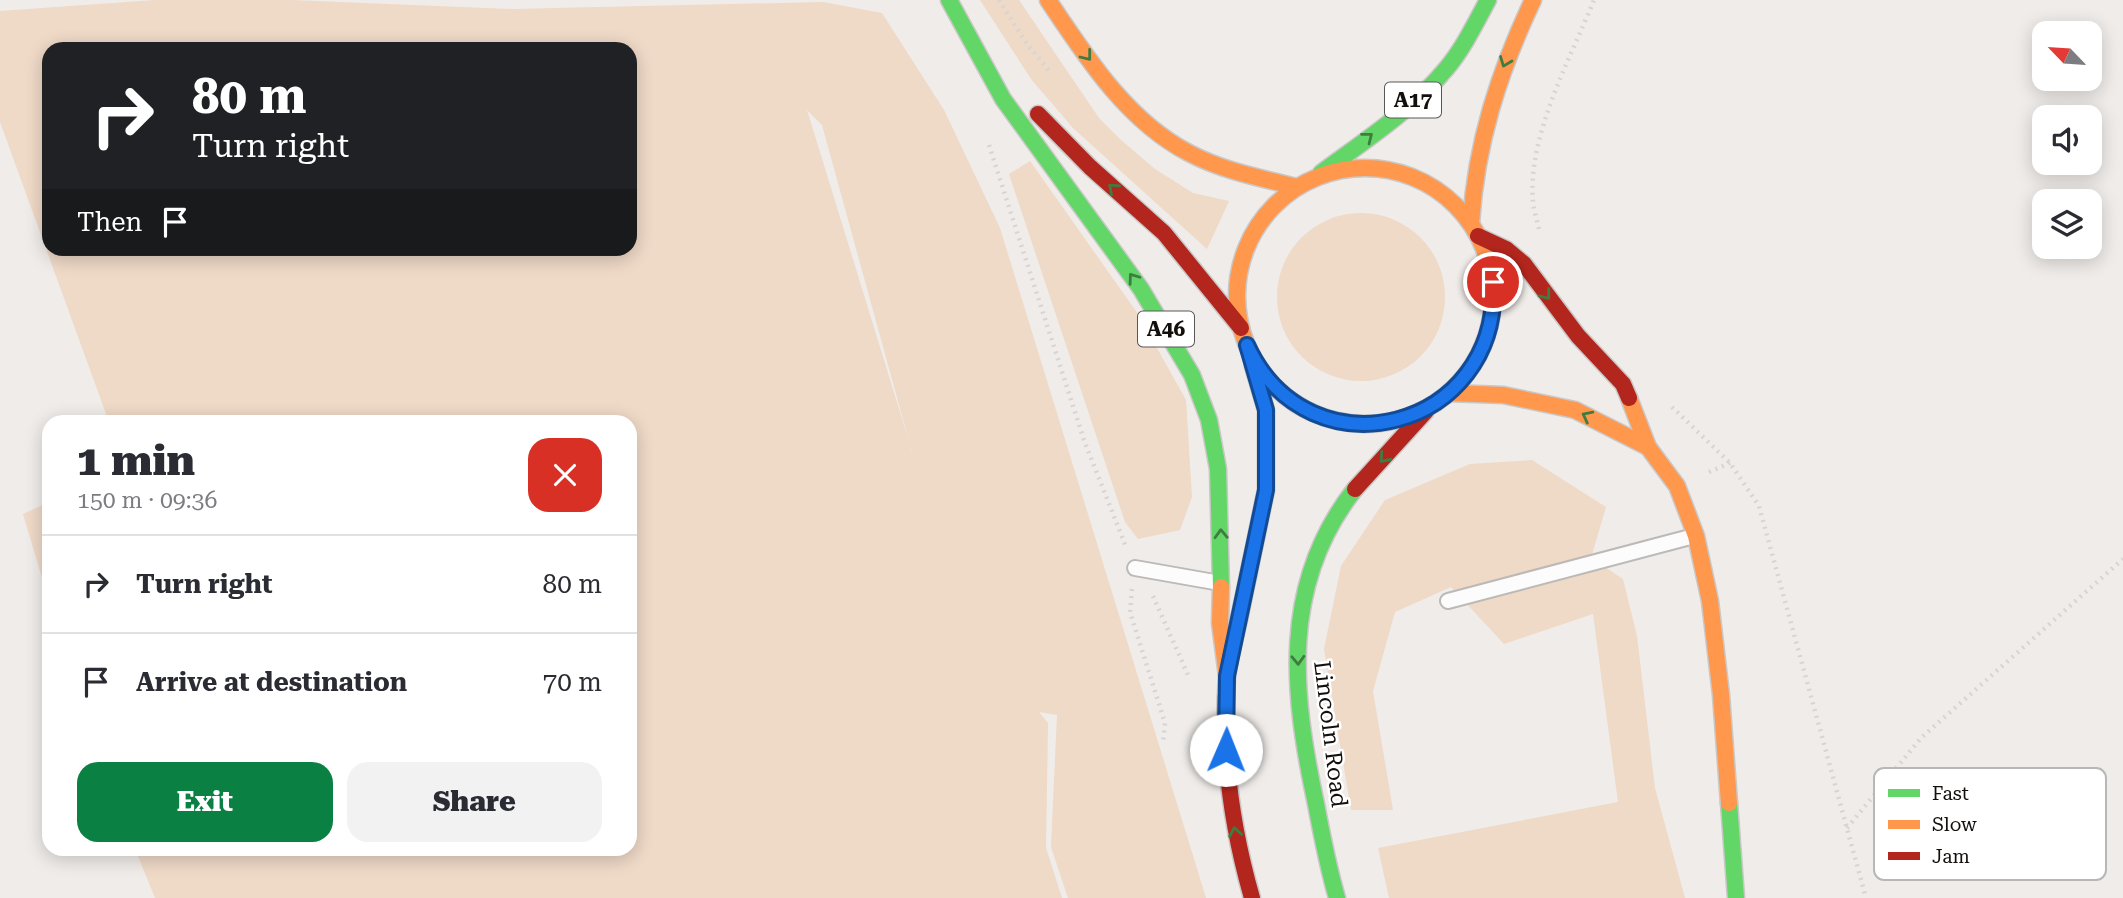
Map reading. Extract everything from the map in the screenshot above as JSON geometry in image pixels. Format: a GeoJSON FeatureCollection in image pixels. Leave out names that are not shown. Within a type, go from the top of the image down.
{"type":"FeatureCollection","features":[{"type":"Feature","properties":{"kind":"highway","name":"A46"},"geometry":{"type":"LineString","coordinates":[[949,0],[1003,99],[1141,289],[1192,375],[1209,420],[1218,469],[1220,623],[1227,676],[1226,750],[1239,852],[1252,898]]}},
{"type":"Feature","properties":{"kind":"highway"},"geometry":{"type":"LineString","coordinates":[[1048,0],[1080,48],[1110,84],[1143,121],[1176,146],[1217,164],[1297,187]]}},
{"type":"Feature","properties":{"kind":"highway","name":"A17"},"geometry":{"type":"LineString","coordinates":[[1314,178],[1383,125],[1444,71],[1463,46],[1488,0]]}},
{"type":"Feature","properties":{"kind":"highway"},"geometry":{"type":"LineString","coordinates":[[1474,230],[1471,193],[1478,149],[1518,29],[1533,0]]}},
{"type":"Feature","properties":{"kind":"highway","name":"A46"},"geometry":{"type":"LineString","coordinates":[[966,32],[1090,167],[1164,233],[1241,328]]}},
{"type":"Feature","properties":{"kind":"highway"},"geometry":{"type":"LineString","coordinates":[[1370,168],[1408,175],[1449,199],[1474,230],[1486,255],[1493,282],[1490,324],[1475,363],[1449,393],[1430,407],[1401,419],[1378,424],[1355,424],[1324,418],[1296,405],[1278,390],[1257,366],[1241,328],[1237,291],[1244,254],[1254,232],[1269,212],[1297,187],[1332,172],[1370,168]]}},
{"type":"Feature","properties":{"kind":"highway"},"geometry":{"type":"LineString","coordinates":[[1474,230],[1506,249],[1524,264],[1578,336],[1623,384],[1648,447],[1676,486],[1696,536],[1710,601],[1721,695],[1736,898]]}},
{"type":"Feature","properties":{"kind":"highway","name":"A46"},"geometry":{"type":"LineString","coordinates":[[1227,676],[1266,490],[1266,410],[1247,345]]}},
{"type":"Feature","properties":{"kind":"highway"},"geometry":{"type":"LineString","coordinates":[[1449,393],[1503,395],[1575,410],[1648,447]]}},
{"type":"Feature","properties":{"kind":"highway","name":"Lincoln Road"},"geometry":{"type":"LineString","coordinates":[[1337,898],[1306,762],[1297,654],[1301,610],[1324,535],[1349,495],[1430,407]]}},
{"type":"Feature","properties":{"kind":"lane"},"geometry":{"type":"LineString","coordinates":[[1448,601],[1696,536]]}},
{"type":"Feature","properties":{"kind":"lane"},"geometry":{"type":"LineString","coordinates":[[1135,568],[1221,583]]}},
{"type":"Feature","properties":{"kind":"path"},"geometry":{"type":"LineString","coordinates":[[986,135],[1084,440],[1135,568],[1163,614],[1188,675]]}},
{"type":"Feature","properties":{"kind":"path"},"geometry":{"type":"LineString","coordinates":[[1897,768],[1921,738],[2123,559]]}},
{"type":"Feature","properties":{"kind":"path"},"geometry":{"type":"LineString","coordinates":[[1135,568],[1129,612],[1165,723],[1163,743]]}},
{"type":"Feature","properties":{"kind":"path"},"geometry":{"type":"LineString","coordinates":[[1847,829],[1874,796]]}},
{"type":"Feature","properties":{"kind":"shaded area"},"geometry":{"type":"Polygon","coordinates":[[[155,0],[291,0],[513,9],[823,2],[882,13],[944,110],[1000,228],[1206,898],[1068,898],[1051,847],[1057,715],[1039,712],[1048,723],[1046,848],[1062,898],[155,898],[138,856],[637,856],[637,415],[106,415],[49,256],[637,256],[637,42],[42,42],[42,238],[0,122],[0,11],[155,0]],[[807,110],[909,443],[822,125],[807,110]]]}},
{"type":"Feature","properties":{"kind":"shaded area"},"geometry":{"type":"Polygon","coordinates":[[[980,0],[1019,0],[1099,118],[1121,140],[1155,169],[1193,193],[1229,201],[1207,249],[1073,128],[1031,79],[980,0]]]}},
{"type":"Feature","properties":{"kind":"shaded area"},"geometry":{"type":"Polygon","coordinates":[[[1030,161],[1138,314],[1186,400],[1192,497],[1180,530],[1138,539],[1125,522],[1009,174],[1030,161]]]}},
{"type":"Feature","properties":{"kind":"shaded area"},"geometry":{"type":"Polygon","coordinates":[[[1361,213],[1393,219],[1421,237],[1439,265],[1445,297],[1439,329],[1421,357],[1393,375],[1361,381],[1329,375],[1301,357],[1283,329],[1277,297],[1283,265],[1301,237],[1329,219],[1361,213]]]}},
{"type":"Feature","properties":{"kind":"shaded area"},"geometry":{"type":"Polygon","coordinates":[[[1532,460],[1606,507],[1591,558],[1623,579],[1637,636],[1655,788],[1685,898],[1389,898],[1378,848],[1618,802],[1593,614],[1504,644],[1451,587],[1395,612],[1373,691],[1393,810],[1351,810],[1324,649],[1341,566],[1385,500],[1470,464],[1532,460]]]}},
{"type":"Feature","properties":{"kind":"shaded area"},"geometry":{"type":"Polygon","coordinates":[[[42,505],[42,578],[23,514],[42,505]]]}},
{"type":"Feature","properties":{"kind":"traffic: fast"},"geometry":{"type":"LineString","coordinates":[[949,0],[1003,99],[1141,289],[1192,375],[1209,420],[1218,469],[1221,587]]}},
{"type":"Feature","properties":{"kind":"traffic: fast"},"geometry":{"type":"LineString","coordinates":[[1321,173],[1386,125],[1432,84],[1458,53],[1488,0]]}},
{"type":"Feature","properties":{"kind":"traffic: fast"},"geometry":{"type":"LineString","coordinates":[[1239,619],[1266,490],[1266,410],[1253,366]]}},
{"type":"Feature","properties":{"kind":"traffic: fast"},"geometry":{"type":"LineString","coordinates":[[1337,898],[1323,840],[1301,721],[1298,640],[1303,601],[1314,563],[1331,525],[1355,489]]}},
{"type":"Feature","properties":{"kind":"traffic: fast"},"geometry":{"type":"LineString","coordinates":[[1729,803],[1736,898]]}},
{"type":"Feature","properties":{"kind":"traffic: slow"},"geometry":{"type":"LineString","coordinates":[[1048,0],[1110,86],[1127,106],[1167,140],[1215,165],[1297,187]]}},
{"type":"Feature","properties":{"kind":"traffic: slow"},"geometry":{"type":"LineString","coordinates":[[1471,223],[1478,165],[1491,108],[1533,0]]}},
{"type":"Feature","properties":{"kind":"traffic: slow"},"geometry":{"type":"LineString","coordinates":[[1352,168],[1378,168],[1402,173],[1425,183],[1456,205],[1472,225],[1488,259],[1493,296],[1488,333],[1472,367],[1456,387],[1436,403],[1402,419],[1378,424],[1352,424],[1328,419],[1305,409],[1274,387],[1258,367],[1242,333],[1237,309],[1237,283],[1242,259],[1252,236],[1274,205],[1294,189],[1328,173],[1352,168]]}},
{"type":"Feature","properties":{"kind":"traffic: slow"},"geometry":{"type":"LineString","coordinates":[[1449,393],[1503,395],[1575,410],[1648,447]]}},
{"type":"Feature","properties":{"kind":"traffic: slow"},"geometry":{"type":"LineString","coordinates":[[1629,398],[1648,447],[1677,486],[1696,536],[1710,601],[1721,695],[1729,803]]}},
{"type":"Feature","properties":{"kind":"traffic: slow"},"geometry":{"type":"LineString","coordinates":[[1221,587],[1220,623],[1227,676]]}},
{"type":"Feature","properties":{"kind":"traffic: jam"},"geometry":{"type":"LineString","coordinates":[[1038,114],[1090,167],[1164,233],[1241,328]]}},
{"type":"Feature","properties":{"kind":"traffic: jam"},"geometry":{"type":"LineString","coordinates":[[1478,236],[1506,249],[1524,264],[1578,336],[1623,384],[1629,398]]}},
{"type":"Feature","properties":{"kind":"traffic: jam"},"geometry":{"type":"LineString","coordinates":[[1355,489],[1426,411]]}},
{"type":"Feature","properties":{"kind":"traffic: jam"},"geometry":{"type":"LineString","coordinates":[[1239,619],[1227,677],[1227,761],[1234,817],[1252,898]]}},
{"type":"Feature","properties":{"kind":"route"},"geometry":{"type":"LineString","coordinates":[[1226,750],[1227,676],[1266,490],[1266,410],[1247,345],[1257,366],[1272,385],[1296,405],[1339,422],[1378,424],[1394,421],[1437,403],[1455,388],[1475,363],[1490,324],[1493,282]]}}]}
